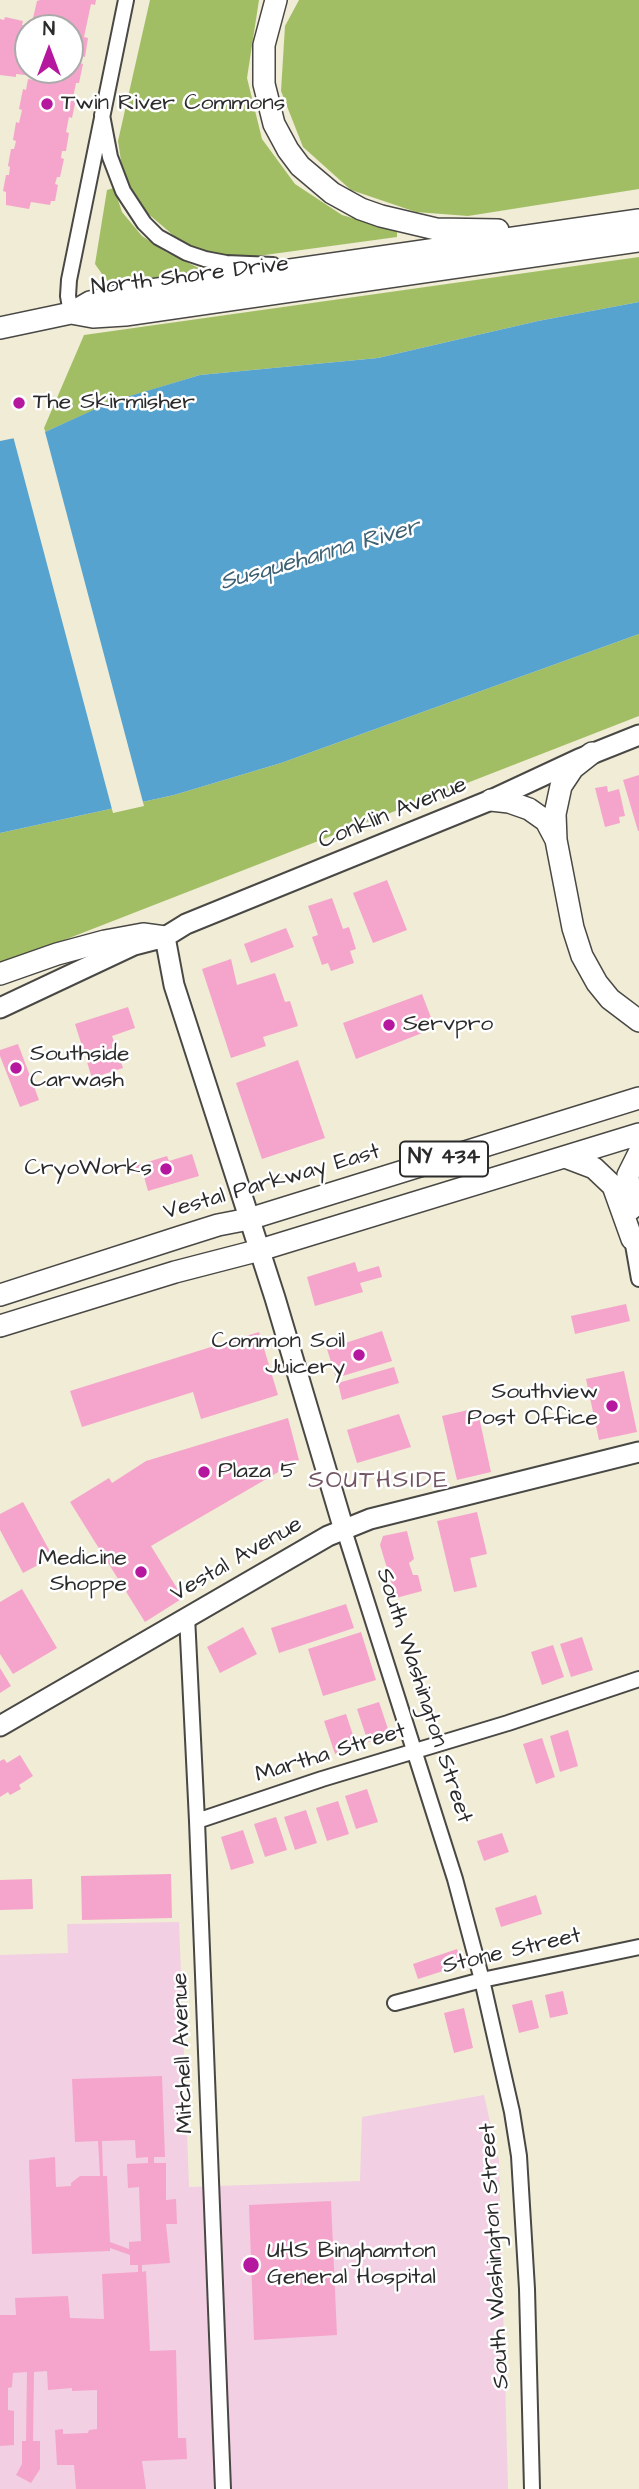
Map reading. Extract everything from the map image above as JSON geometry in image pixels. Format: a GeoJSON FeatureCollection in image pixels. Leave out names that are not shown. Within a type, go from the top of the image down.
{"type":"FeatureCollection","features":[{"type":"Feature","properties":{"kind":"main road"},"geometry":{"type":"LineString","coordinates":[[276,0],[265,35],[263,55],[264,84],[270,113],[278,133],[294,158],[332,193],[361,209],[436,229],[598,226]]}},
{"type":"Feature","properties":{"kind":"main road","name":"North Shore Drive"},"geometry":{"type":"LineString","coordinates":[[71,313],[90,302],[114,295],[639,220]]}},
{"type":"Feature","properties":{"kind":"main road","name":"North Shore Drive"},"geometry":{"type":"LineString","coordinates":[[71,313],[93,317],[125,315],[639,241]]}},
{"type":"Feature","properties":{"kind":"main road"},"geometry":{"type":"LineString","coordinates":[[0,328],[71,313]]}},
{"type":"Feature","properties":{"kind":"main road"},"geometry":{"type":"LineString","coordinates":[[592,753],[573,768],[561,786],[555,814],[556,840],[573,928],[582,956],[610,999],[639,1021]]}},
{"type":"Feature","properties":{"kind":"main road"},"geometry":{"type":"LineString","coordinates":[[491,800],[530,809],[545,821],[556,840]]}},
{"type":"Feature","properties":{"kind":"main road"},"geometry":{"type":"LineString","coordinates":[[0,974],[105,941],[143,934],[165,937]]}},
{"type":"Feature","properties":{"kind":"main road","name":"Vestal Parkway East"},"geometry":{"type":"LineString","coordinates":[[0,1295],[218,1225],[249,1219],[639,1098]]}},
{"type":"Feature","properties":{"kind":"main road","name":"NY 434"},"geometry":{"type":"LineString","coordinates":[[0,1326],[639,1134]]}},
{"type":"Feature","properties":{"kind":"main road"},"geometry":{"type":"LineString","coordinates":[[632,1239],[633,1220],[628,1175],[639,1153]]}},
{"type":"Feature","properties":{"kind":"main road"},"geometry":{"type":"LineString","coordinates":[[565,1157],[594,1168],[613,1186],[632,1239]]}},
{"type":"Feature","properties":{"kind":"main road"},"geometry":{"type":"LineString","coordinates":[[0,1336],[28,1317]]}},
{"type":"Feature","properties":{"kind":"street"},"geometry":{"type":"LineString","coordinates":[[71,313],[69,280],[126,0]]}},
{"type":"Feature","properties":{"kind":"street"},"geometry":{"type":"LineString","coordinates":[[102,115],[110,157],[123,191],[144,223],[167,243],[195,256],[226,262],[262,265],[344,263]]}},
{"type":"Feature","properties":{"kind":"street","name":"Conklin Avenue"},"geometry":{"type":"LineString","coordinates":[[0,1009],[134,945],[165,937],[186,924],[491,800],[592,753],[639,735]]}},
{"type":"Feature","properties":{"kind":"street","name":"South Washington Street"},"geometry":{"type":"LineString","coordinates":[[165,937],[174,985],[328,1468],[344,1530],[455,1879],[482,1980],[512,2112],[519,2156],[527,2289],[532,2489]]}},
{"type":"Feature","properties":{"kind":"street"},"geometry":{"type":"LineString","coordinates":[[632,1239],[639,1279]]}},
{"type":"Feature","properties":{"kind":"street","name":"Vestal Avenue"},"geometry":{"type":"LineString","coordinates":[[0,1726],[328,1536],[370,1519],[639,1452]]}},
{"type":"Feature","properties":{"kind":"street","name":"Mitchell Avenue"},"geometry":{"type":"LineString","coordinates":[[187,1616],[223,2489]]}},
{"type":"Feature","properties":{"kind":"street","name":"Martha Street"},"geometry":{"type":"LineString","coordinates":[[197,1821],[639,1679]]}},
{"type":"Feature","properties":{"kind":"street","name":"Stone Street"},"geometry":{"type":"LineString","coordinates":[[395,2003],[482,1980],[639,1947]]}},
{"type":"Feature","properties":{"kind":"shaded area","name":"UHS Binghamton General Hospital"},"geometry":{"type":"Polygon","coordinates":[[[179,1922],[189,2187],[360,2181],[362,2117],[484,2095],[499,2161],[508,2489],[0,2489],[0,1955],[68,1953],[67,1924],[179,1922]]]}},
{"type":"Feature","properties":{"kind":"green space"},"geometry":{"type":"Polygon","coordinates":[[[150,0],[259,0],[247,78],[262,139],[295,184],[342,215],[397,231],[397,237],[250,257],[219,256],[181,242],[145,211],[123,174],[118,141],[150,0]]]}},
{"type":"Feature","properties":{"kind":"green space"},"geometry":{"type":"Polygon","coordinates":[[[299,0],[639,0],[639,189],[468,216],[416,212],[351,190],[303,147],[281,91],[285,26],[299,0]]]}},
{"type":"Feature","properties":{"kind":"green space"},"geometry":{"type":"Polygon","coordinates":[[[114,188],[122,212],[142,236],[166,252],[207,272],[109,284],[95,264],[107,190],[114,188]]]}},
{"type":"Feature","properties":{"kind":"green space"},"geometry":{"type":"Polygon","coordinates":[[[639,257],[639,302],[538,321],[378,358],[200,375],[114,401],[45,432],[44,428],[84,335],[639,257]]]}},
{"type":"Feature","properties":{"kind":"green space"},"geometry":{"type":"Polygon","coordinates":[[[639,634],[639,716],[0,965],[0,833],[174,795],[281,763],[639,634]]]}},
{"type":"Feature","properties":{"kind":"water","name":"Susquehanna River"},"geometry":{"type":"Polygon","coordinates":[[[639,302],[639,634],[281,763],[174,795],[0,833],[0,441],[45,432],[113,401],[200,375],[378,358],[538,321],[639,302]]]}},
{"type":"Feature","properties":{"kind":"pier"},"geometry":{"type":"Polygon","coordinates":[[[44,428],[144,806],[113,813],[13,436],[44,428]]]}},
{"type":"Feature","properties":{"kind":"building","name":"Twin River Commons"},"geometry":{"type":"Polygon","coordinates":[[[96,0],[95,5],[91,4],[84,37],[84,14],[34,14],[37,1],[96,0]]]}},
{"type":"Feature","properties":{"kind":"building","name":"Twin River Commons"},"geometry":{"type":"Polygon","coordinates":[[[5,17],[14,19],[14,77],[0,75],[0,19],[4,20],[5,17]]]}},
{"type":"Feature","properties":{"kind":"building","name":"Twin River Commons"},"geometry":{"type":"Polygon","coordinates":[[[84,37],[88,38],[84,57],[84,37]]]}},
{"type":"Feature","properties":{"kind":"building","name":"Twin River Commons"},"geometry":{"type":"Polygon","coordinates":[[[27,84],[76,84],[73,98],[76,99],[66,132],[69,133],[66,151],[62,151],[61,158],[64,159],[60,177],[57,177],[55,184],[58,185],[55,201],[51,201],[50,205],[31,202],[29,209],[6,205],[6,192],[3,191],[6,175],[9,175],[11,149],[14,149],[16,141],[13,140],[16,122],[19,123],[22,110],[19,109],[23,89],[26,90],[27,84]]]}},
{"type":"Feature","properties":{"kind":"building"},"geometry":{"type":"Polygon","coordinates":[[[639,775],[639,831],[638,831],[623,780],[639,775]]]}},
{"type":"Feature","properties":{"kind":"building"},"geometry":{"type":"Polygon","coordinates":[[[607,786],[608,792],[619,789],[625,816],[619,817],[620,823],[605,827],[595,788],[607,786]]]}},
{"type":"Feature","properties":{"kind":"building"},"geometry":{"type":"Polygon","coordinates":[[[387,880],[407,930],[373,943],[353,893],[387,880]]]}},
{"type":"Feature","properties":{"kind":"building"},"geometry":{"type":"Polygon","coordinates":[[[332,898],[343,929],[349,927],[356,949],[350,951],[354,963],[331,971],[328,963],[322,965],[312,937],[318,935],[308,906],[332,898]]]}},
{"type":"Feature","properties":{"kind":"building"},"geometry":{"type":"Polygon","coordinates":[[[286,928],[294,947],[251,963],[244,944],[286,928]]]}},
{"type":"Feature","properties":{"kind":"building"},"geometry":{"type":"Polygon","coordinates":[[[231,959],[237,985],[275,973],[285,1002],[290,1001],[298,1026],[263,1037],[266,1046],[231,1058],[202,969],[231,959]]]}},
{"type":"Feature","properties":{"kind":"building","name":"Servpro"},"geometry":{"type":"Polygon","coordinates":[[[422,994],[435,1028],[356,1059],[343,1023],[422,994]]]}},
{"type":"Feature","properties":{"kind":"building"},"geometry":{"type":"Polygon","coordinates":[[[128,1007],[135,1028],[112,1036],[123,1068],[92,1078],[75,1024],[128,1007]]]}},
{"type":"Feature","properties":{"kind":"building","name":"Southside Carwash"},"geometry":{"type":"Polygon","coordinates":[[[18,1044],[39,1100],[20,1107],[0,1056],[0,1050],[18,1044]]]}},
{"type":"Feature","properties":{"kind":"building"},"geometry":{"type":"Polygon","coordinates":[[[298,1060],[325,1138],[262,1159],[236,1083],[298,1060]]]}},
{"type":"Feature","properties":{"kind":"building","name":"CryoWorks"},"geometry":{"type":"Polygon","coordinates":[[[192,1154],[199,1176],[148,1191],[143,1173],[137,1175],[135,1166],[167,1156],[169,1161],[192,1154]]]}},
{"type":"Feature","properties":{"kind":"building"},"geometry":{"type":"Polygon","coordinates":[[[355,1262],[358,1272],[379,1266],[382,1277],[360,1283],[363,1292],[315,1306],[307,1277],[355,1262]]]}},
{"type":"Feature","properties":{"kind":"building"},"geometry":{"type":"Polygon","coordinates":[[[626,1304],[630,1321],[575,1334],[571,1316],[626,1304]]]}},
{"type":"Feature","properties":{"kind":"building","name":"Common Soil Juicery"},"geometry":{"type":"Polygon","coordinates":[[[382,1331],[392,1361],[336,1378],[327,1349],[382,1331]]]}},
{"type":"Feature","properties":{"kind":"building"},"geometry":{"type":"Polygon","coordinates":[[[259,1332],[278,1395],[201,1419],[193,1392],[82,1427],[70,1391],[259,1332]]]}},
{"type":"Feature","properties":{"kind":"building"},"geometry":{"type":"Polygon","coordinates":[[[394,1367],[399,1383],[342,1400],[338,1383],[394,1367]]]}},
{"type":"Feature","properties":{"kind":"building","name":"Southview Post Office"},"geometry":{"type":"Polygon","coordinates":[[[624,1371],[637,1432],[599,1440],[586,1379],[624,1371]]]}},
{"type":"Feature","properties":{"kind":"building"},"geometry":{"type":"Polygon","coordinates":[[[477,1408],[491,1472],[457,1480],[442,1416],[477,1408]]]}},
{"type":"Feature","properties":{"kind":"building"},"geometry":{"type":"Polygon","coordinates":[[[399,1414],[411,1447],[357,1463],[347,1430],[399,1414]]]}},
{"type":"Feature","properties":{"kind":"building","name":"Plaza 5"},"geometry":{"type":"Polygon","coordinates":[[[288,1418],[299,1460],[151,1546],[183,1598],[145,1622],[70,1502],[109,1478],[112,1483],[146,1461],[288,1418]]]}},
{"type":"Feature","properties":{"kind":"building"},"geometry":{"type":"Polygon","coordinates":[[[23,1502],[53,1557],[23,1573],[0,1530],[0,1514],[23,1502]]]}},
{"type":"Feature","properties":{"kind":"building"},"geometry":{"type":"Polygon","coordinates":[[[477,1512],[487,1554],[470,1558],[477,1587],[454,1592],[437,1521],[477,1512]]]}},
{"type":"Feature","properties":{"kind":"building"},"geometry":{"type":"Polygon","coordinates":[[[407,1531],[414,1559],[409,1563],[413,1575],[418,1575],[422,1591],[396,1598],[380,1545],[383,1536],[407,1531]]]}},
{"type":"Feature","properties":{"kind":"building"},"geometry":{"type":"Polygon","coordinates":[[[22,1589],[57,1648],[13,1674],[0,1654],[0,1602],[22,1589]]]}},
{"type":"Feature","properties":{"kind":"building"},"geometry":{"type":"Polygon","coordinates":[[[346,1604],[354,1628],[279,1653],[271,1628],[346,1604]]]}},
{"type":"Feature","properties":{"kind":"building"},"geometry":{"type":"Polygon","coordinates":[[[243,1627],[257,1654],[220,1673],[207,1647],[243,1627]]]}},
{"type":"Feature","properties":{"kind":"building"},"geometry":{"type":"Polygon","coordinates":[[[361,1632],[376,1680],[323,1696],[308,1649],[361,1632]]]}},
{"type":"Feature","properties":{"kind":"building"},"geometry":{"type":"Polygon","coordinates":[[[582,1637],[593,1670],[571,1677],[560,1644],[582,1637]]]}},
{"type":"Feature","properties":{"kind":"building"},"geometry":{"type":"Polygon","coordinates":[[[553,1645],[564,1677],[542,1685],[531,1652],[553,1645]]]}},
{"type":"Feature","properties":{"kind":"building"},"geometry":{"type":"Polygon","coordinates":[[[0,1668],[11,1686],[0,1693],[0,1668]]]}},
{"type":"Feature","properties":{"kind":"building"},"geometry":{"type":"Polygon","coordinates":[[[379,1702],[390,1735],[368,1742],[357,1709],[379,1702]]]}},
{"type":"Feature","properties":{"kind":"building"},"geometry":{"type":"Polygon","coordinates":[[[346,1714],[357,1747],[335,1754],[324,1721],[346,1714]]]}},
{"type":"Feature","properties":{"kind":"building"},"geometry":{"type":"Polygon","coordinates":[[[568,1730],[578,1766],[560,1772],[550,1736],[568,1730]]]}},
{"type":"Feature","properties":{"kind":"building"},"geometry":{"type":"Polygon","coordinates":[[[542,1738],[555,1777],[536,1784],[523,1744],[542,1738]]]}},
{"type":"Feature","properties":{"kind":"building"},"geometry":{"type":"Polygon","coordinates":[[[20,1755],[33,1776],[19,1785],[21,1789],[0,1797],[0,1761],[4,1759],[7,1763],[20,1755]]]}},
{"type":"Feature","properties":{"kind":"building"},"geometry":{"type":"Polygon","coordinates":[[[367,1789],[378,1822],[356,1829],[345,1796],[367,1789]]]}},
{"type":"Feature","properties":{"kind":"building"},"geometry":{"type":"Polygon","coordinates":[[[338,1801],[349,1834],[327,1841],[316,1808],[338,1801]]]}},
{"type":"Feature","properties":{"kind":"building"},"geometry":{"type":"Polygon","coordinates":[[[306,1810],[317,1843],[295,1850],[284,1817],[306,1810]]]}},
{"type":"Feature","properties":{"kind":"building"},"geometry":{"type":"Polygon","coordinates":[[[276,1817],[287,1850],[265,1857],[254,1824],[276,1817]]]}},
{"type":"Feature","properties":{"kind":"building"},"geometry":{"type":"Polygon","coordinates":[[[243,1830],[254,1863],[231,1870],[221,1837],[243,1830]]]}},
{"type":"Feature","properties":{"kind":"building"},"geometry":{"type":"Polygon","coordinates":[[[502,1833],[509,1852],[484,1861],[477,1841],[502,1833]]]}},
{"type":"Feature","properties":{"kind":"building"},"geometry":{"type":"Polygon","coordinates":[[[171,1874],[172,1918],[82,1920],[81,1876],[171,1874]]]}},
{"type":"Feature","properties":{"kind":"building"},"geometry":{"type":"Polygon","coordinates":[[[32,1879],[33,1909],[0,1910],[0,1880],[32,1879]]]}},
{"type":"Feature","properties":{"kind":"building"},"geometry":{"type":"Polygon","coordinates":[[[536,1895],[542,1914],[501,1927],[495,1908],[536,1895]]]}},
{"type":"Feature","properties":{"kind":"building"},"geometry":{"type":"Polygon","coordinates":[[[457,1949],[462,1965],[418,1979],[413,1964],[457,1949]]]}},
{"type":"Feature","properties":{"kind":"building"},"geometry":{"type":"Polygon","coordinates":[[[563,1991],[568,2014],[550,2018],[545,1995],[563,1991]]]}},
{"type":"Feature","properties":{"kind":"building"},"geometry":{"type":"Polygon","coordinates":[[[532,2000],[539,2028],[519,2033],[512,2005],[532,2000]]]}},
{"type":"Feature","properties":{"kind":"building"},"geometry":{"type":"Polygon","coordinates":[[[464,2008],[473,2048],[454,2053],[444,2013],[464,2008]]]}},
{"type":"Feature","properties":{"kind":"building"},"geometry":{"type":"Polygon","coordinates":[[[162,2076],[165,2157],[154,2157],[154,2163],[166,2163],[166,2200],[176,2199],[177,2224],[166,2224],[170,2263],[142,2265],[142,2272],[146,2271],[150,2351],[176,2350],[178,2438],[186,2438],[187,2459],[142,2461],[146,2489],[76,2489],[74,2465],[57,2465],[55,2430],[63,2429],[63,2434],[88,2433],[89,2430],[97,2429],[97,2390],[48,2390],[47,2371],[34,2372],[33,2441],[40,2441],[40,2469],[31,2483],[16,2475],[22,2464],[22,2441],[26,2441],[27,2372],[13,2373],[12,2387],[8,2388],[8,2410],[14,2411],[14,2445],[0,2446],[0,2315],[16,2315],[15,2298],[68,2296],[70,2318],[104,2319],[102,2274],[138,2272],[138,2265],[130,2265],[130,2255],[110,2248],[110,2251],[32,2254],[29,2160],[55,2157],[56,2187],[71,2186],[80,2176],[100,2176],[98,2141],[75,2142],[72,2079],[162,2076]],[[135,2140],[102,2141],[103,2176],[107,2176],[110,2242],[129,2249],[129,2242],[141,2241],[139,2187],[128,2188],[127,2164],[148,2163],[148,2157],[136,2158],[135,2140]]]}},
{"type":"Feature","properties":{"kind":"building"},"geometry":{"type":"Polygon","coordinates":[[[331,2201],[337,2335],[254,2340],[249,2205],[331,2201]]]}},
{"type":"Feature","properties":{"kind":"place","name":"Twin River Commons"},"geometry":{"type":"Point","coordinates":[47,104]}},
{"type":"Feature","properties":{"kind":"place","name":"The Skirmisher"},"geometry":{"type":"Point","coordinates":[19,403]}},
{"type":"Feature","properties":{"kind":"place","name":"Servpro"},"geometry":{"type":"Point","coordinates":[389,1025]}},
{"type":"Feature","properties":{"kind":"place","name":"Southside Carwash"},"geometry":{"type":"Point","coordinates":[16,1068]}},
{"type":"Feature","properties":{"kind":"place","name":"CryoWorks"},"geometry":{"type":"Point","coordinates":[166,1169]}},
{"type":"Feature","properties":{"kind":"place","name":"Common Soil Juicery"},"geometry":{"type":"Point","coordinates":[359,1355]}},
{"type":"Feature","properties":{"kind":"place","name":"Southview Post Office"},"geometry":{"type":"Point","coordinates":[612,1406]}},
{"type":"Feature","properties":{"kind":"place","name":"Plaza 5"},"geometry":{"type":"Point","coordinates":[204,1472]}},
{"type":"Feature","properties":{"kind":"place","name":"Medicine Shoppe"},"geometry":{"type":"Point","coordinates":[141,1572]}},
{"type":"Feature","properties":{"kind":"place","name":"UHS Binghamton General Hospital"},"geometry":{"type":"Point","coordinates":[251,2265]}},
{"type":"Feature","properties":{"kind":"district","name":"SOUTHSIDE"},"geometry":{"type":"Point","coordinates":[379,1482]}}]}
